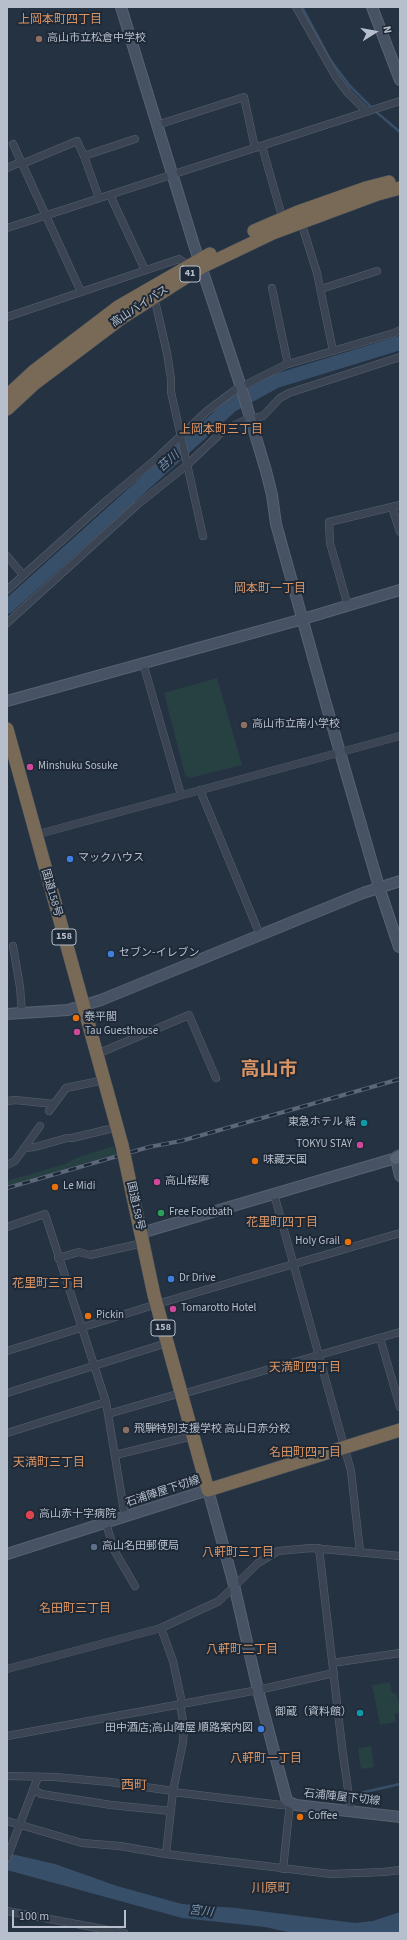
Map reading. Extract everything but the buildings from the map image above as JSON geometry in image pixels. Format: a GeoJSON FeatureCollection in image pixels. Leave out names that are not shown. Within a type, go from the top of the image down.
{"type":"FeatureCollection","features":[{"type":"Feature","properties":{"kind":"highway","name":"高山バイパス"},"geometry":{"type":"LineString","coordinates":[[7,396],[34,371],[118,308],[196,264],[298,212],[366,188],[400,179]]}},
{"type":"Feature","properties":{"kind":"highway","name":"高山バイパス"},"geometry":{"type":"LineString","coordinates":[[7,409],[34,384],[75,352],[153,298],[196,264],[301,222],[378,194],[400,188]]}},
{"type":"Feature","properties":{"kind":"highway","name":"国道158号"},"geometry":{"type":"LineString","coordinates":[[7,729],[35,835],[118,1127],[157,1304],[208,1490]]}},
{"type":"Feature","properties":{"kind":"highway"},"geometry":{"type":"LineString","coordinates":[[208,1490],[400,1430]]}},
{"type":"Feature","properties":{"kind":"street"},"geometry":{"type":"LineString","coordinates":[[121,7],[172,174],[196,264],[241,388],[266,471],[272,495],[276,524],[340,752],[399,946]]}},
{"type":"Feature","properties":{"kind":"street"},"geometry":{"type":"LineString","coordinates":[[296,7],[336,77],[348,93],[368,111]]}},
{"type":"Feature","properties":{"kind":"street"},"geometry":{"type":"LineString","coordinates":[[373,8],[400,78]]}},
{"type":"Feature","properties":{"kind":"street"},"geometry":{"type":"LineString","coordinates":[[157,125],[244,97],[255,141],[281,213]]}},
{"type":"Feature","properties":{"kind":"street"},"geometry":{"type":"LineString","coordinates":[[7,228],[400,101]]}},
{"type":"Feature","properties":{"kind":"street"},"geometry":{"type":"LineString","coordinates":[[84,156],[135,139]]}},
{"type":"Feature","properties":{"kind":"street"},"geometry":{"type":"LineString","coordinates":[[7,168],[77,141],[99,198]]}},
{"type":"Feature","properties":{"kind":"street"},"geometry":{"type":"LineString","coordinates":[[13,144],[81,292]]}},
{"type":"Feature","properties":{"kind":"street"},"geometry":{"type":"LineString","coordinates":[[110,195],[145,270]]}},
{"type":"Feature","properties":{"kind":"street"},"geometry":{"type":"LineString","coordinates":[[301,222],[316,266],[333,351]]}},
{"type":"Feature","properties":{"kind":"street"},"geometry":{"type":"LineString","coordinates":[[7,317],[179,259],[196,264]]}},
{"type":"Feature","properties":{"kind":"street"},"geometry":{"type":"LineString","coordinates":[[321,289],[377,271]]}},
{"type":"Feature","properties":{"kind":"street"},"geometry":{"type":"LineString","coordinates":[[272,288],[288,364]]}},
{"type":"Feature","properties":{"kind":"street"},"geometry":{"type":"LineString","coordinates":[[153,298],[167,353],[171,379],[171,392],[203,536]]}},
{"type":"Feature","properties":{"kind":"street"},"geometry":{"type":"LineString","coordinates":[[7,590],[106,500],[155,460],[207,412],[241,388],[267,372],[288,364],[400,330]]}},
{"type":"Feature","properties":{"kind":"street"},"geometry":{"type":"LineString","coordinates":[[7,623],[137,505],[224,430],[249,417],[263,416],[280,398],[289,393],[400,358]]}},
{"type":"Feature","properties":{"kind":"street"},"geometry":{"type":"LineString","coordinates":[[348,606],[330,543],[329,522],[400,505]]}},
{"type":"Feature","properties":{"kind":"street"},"geometry":{"type":"LineString","coordinates":[[392,507],[400,532]]}},
{"type":"Feature","properties":{"kind":"street"},"geometry":{"type":"LineString","coordinates":[[7,556],[24,575]]}},
{"type":"Feature","properties":{"kind":"street"},"geometry":{"type":"LineString","coordinates":[[7,701],[303,620],[400,590]]}},
{"type":"Feature","properties":{"kind":"street"},"geometry":{"type":"LineString","coordinates":[[143,663],[181,795]]}},
{"type":"Feature","properties":{"kind":"street"},"geometry":{"type":"LineString","coordinates":[[35,835],[400,736]]}},
{"type":"Feature","properties":{"kind":"street"},"geometry":{"type":"LineString","coordinates":[[200,790],[260,935]]}},
{"type":"Feature","properties":{"kind":"street"},"geometry":{"type":"LineString","coordinates":[[7,1014],[68,1010],[84,1006],[380,887],[400,881]]}},
{"type":"Feature","properties":{"kind":"street"},"geometry":{"type":"LineString","coordinates":[[13,946],[20,986],[22,1013]]}},
{"type":"Feature","properties":{"kind":"street"},"geometry":{"type":"LineString","coordinates":[[97,1054],[189,1015],[216,1078]]}},
{"type":"Feature","properties":{"kind":"street"},"geometry":{"type":"LineString","coordinates":[[49,1112],[66,1088],[104,1080]]}},
{"type":"Feature","properties":{"kind":"street"},"geometry":{"type":"LineString","coordinates":[[7,1101],[15,1100],[54,1104]]}},
{"type":"Feature","properties":{"kind":"street"},"geometry":{"type":"LineString","coordinates":[[7,1165],[15,1161],[40,1126]]}},
{"type":"Feature","properties":{"kind":"street"},"geometry":{"type":"LineString","coordinates":[[24,1148],[35,1147],[66,1138],[72,1138],[118,1127]]}},
{"type":"Feature","properties":{"kind":"street"},"geometry":{"type":"LineString","coordinates":[[58,1258],[79,1252],[90,1255],[274,1194],[398,1157],[400,1176]]}},
{"type":"Feature","properties":{"kind":"street"},"geometry":{"type":"LineString","coordinates":[[274,1194],[351,1471],[360,1552]]}},
{"type":"Feature","properties":{"kind":"street"},"geometry":{"type":"LineString","coordinates":[[7,1227],[45,1214],[58,1258],[106,1402],[125,1517]]}},
{"type":"Feature","properties":{"kind":"street"},"geometry":{"type":"LineString","coordinates":[[7,1351],[293,1263],[400,1233]]}},
{"type":"Feature","properties":{"kind":"street"},"geometry":{"type":"LineString","coordinates":[[108,1414],[320,1356],[400,1332]]}},
{"type":"Feature","properties":{"kind":"street"},"geometry":{"type":"LineString","coordinates":[[380,1338],[400,1406]]}},
{"type":"Feature","properties":{"kind":"street"},"geometry":{"type":"LineString","coordinates":[[7,1393],[167,1343]]}},
{"type":"Feature","properties":{"kind":"street"},"geometry":{"type":"LineString","coordinates":[[7,1433],[106,1402]]}},
{"type":"Feature","properties":{"kind":"street"},"geometry":{"type":"LineString","coordinates":[[115,1455],[193,1436]]}},
{"type":"Feature","properties":{"kind":"street","name":"石浦陣屋下切線"},"geometry":{"type":"LineString","coordinates":[[7,1554],[208,1490],[234,1585],[258,1690],[285,1797],[290,1803],[296,1805],[400,1817]]}},
{"type":"Feature","properties":{"kind":"street"},"geometry":{"type":"LineString","coordinates":[[106,1523],[114,1550],[135,1586]]}},
{"type":"Feature","properties":{"kind":"street"},"geometry":{"type":"LineString","coordinates":[[319,1548],[332,1663],[352,1811]]}},
{"type":"Feature","properties":{"kind":"street"},"geometry":{"type":"LineString","coordinates":[[7,1669],[161,1628],[219,1601],[234,1585],[269,1555],[288,1549],[319,1548],[400,1556]]}},
{"type":"Feature","properties":{"kind":"street"},"geometry":{"type":"LineString","coordinates":[[161,1628],[173,1661],[184,1727],[183,1742],[173,1792],[166,1854]]}},
{"type":"Feature","properties":{"kind":"street"},"geometry":{"type":"LineString","coordinates":[[332,1663],[400,1653]]}},
{"type":"Feature","properties":{"kind":"street"},"geometry":{"type":"LineString","coordinates":[[7,1736],[258,1690],[334,1673]]}},
{"type":"Feature","properties":{"kind":"street"},"geometry":{"type":"LineString","coordinates":[[7,1776],[110,1782],[173,1792],[281,1805],[290,1803],[283,1869]]}},
{"type":"Feature","properties":{"kind":"street"},"geometry":{"type":"LineString","coordinates":[[7,1858],[38,1777]]}},
{"type":"Feature","properties":{"kind":"street"},"geometry":{"type":"LineString","coordinates":[[33,1789],[41,1794],[111,1805],[171,1811]]}},
{"type":"Feature","properties":{"kind":"street"},"geometry":{"type":"LineString","coordinates":[[7,1822],[82,1843],[120,1846],[166,1854],[283,1869],[331,1874],[400,1870]]}},
{"type":"Feature","properties":{"kind":"street"},"geometry":{"type":"LineString","coordinates":[[7,1911],[124,1933]]}},
{"type":"Feature","properties":{"kind":"green space"},"geometry":{"type":"Polygon","coordinates":[[[217,678],[242,765],[189,778],[185,775],[164,693],[217,678]]]}},
{"type":"Feature","properties":{"kind":"green space"},"geometry":{"type":"Polygon","coordinates":[[[114,1146],[116,1154],[7,1186],[7,1181],[65,1164],[76,1158],[114,1146]]]}},
{"type":"Feature","properties":{"kind":"green space"},"geometry":{"type":"Polygon","coordinates":[[[390,1682],[392,1693],[396,1693],[398,1698],[400,1713],[394,1714],[396,1722],[380,1725],[372,1685],[390,1682]]]}},
{"type":"Feature","properties":{"kind":"green space"},"geometry":{"type":"Polygon","coordinates":[[[371,1746],[374,1767],[361,1769],[358,1748],[371,1746]]]}},
{"type":"Feature","properties":{"kind":"water","name":"宮川"},"geometry":{"type":"Polygon","coordinates":[[[7,1853],[55,1864],[117,1886],[182,1904],[236,1908],[355,1923],[373,1921],[400,1912],[400,1933],[292,1933],[265,1927],[182,1918],[7,1870],[7,1853]]]}},
{"type":"Feature","properties":{"kind":"waterway"},"geometry":{"type":"LineString","coordinates":[[302,7],[331,61],[350,86],[372,108]]}},
{"type":"Feature","properties":{"kind":"waterway"},"geometry":{"type":"LineString","coordinates":[[375,111],[400,132]]}},
{"type":"Feature","properties":{"kind":"waterway","name":"苔川"},"geometry":{"type":"LineString","coordinates":[[7,607],[232,405],[276,381],[400,343]]}},
{"type":"Feature","properties":{"kind":"waterway"},"geometry":{"type":"LineString","coordinates":[[356,1794],[400,1784]]}},
{"type":"Feature","properties":{"kind":"railway"},"geometry":{"type":"LineString","coordinates":[[7,1188],[149,1147],[181,1141],[400,1079]]}},
{"type":"Feature","properties":{"kind":"place","name":"高山市立松倉中学校"},"geometry":{"type":"Point","coordinates":[39,39]}},
{"type":"Feature","properties":{"kind":"place","name":"高山市立南小学校"},"geometry":{"type":"Point","coordinates":[244,725]}},
{"type":"Feature","properties":{"kind":"place","name":"Minshuku Sosuke"},"geometry":{"type":"Point","coordinates":[30,767]}},
{"type":"Feature","properties":{"kind":"place","name":"マックハウス"},"geometry":{"type":"Point","coordinates":[70,859]}},
{"type":"Feature","properties":{"kind":"place","name":"セブン-イレブン"},"geometry":{"type":"Point","coordinates":[111,954]}},
{"type":"Feature","properties":{"kind":"place","name":"泰平閣"},"geometry":{"type":"Point","coordinates":[76,1018]}},
{"type":"Feature","properties":{"kind":"place","name":"Tau Guesthouse"},"geometry":{"type":"Point","coordinates":[77,1032]}},
{"type":"Feature","properties":{"kind":"place","name":"東急ホテル 結"},"geometry":{"type":"Point","coordinates":[364,1123]}},
{"type":"Feature","properties":{"kind":"place","name":"TOKYU STAY"},"geometry":{"type":"Point","coordinates":[360,1145]}},
{"type":"Feature","properties":{"kind":"place","name":"味藏天国"},"geometry":{"type":"Point","coordinates":[255,1161]}},
{"type":"Feature","properties":{"kind":"place","name":"高山桜庵"},"geometry":{"type":"Point","coordinates":[157,1182]}},
{"type":"Feature","properties":{"kind":"place","name":"Le Midi"},"geometry":{"type":"Point","coordinates":[55,1187]}},
{"type":"Feature","properties":{"kind":"place","name":"Free Footbath"},"geometry":{"type":"Point","coordinates":[161,1213]}},
{"type":"Feature","properties":{"kind":"place","name":"Holy Grail"},"geometry":{"type":"Point","coordinates":[348,1242]}},
{"type":"Feature","properties":{"kind":"place","name":"Dr Drive"},"geometry":{"type":"Point","coordinates":[171,1279]}},
{"type":"Feature","properties":{"kind":"place","name":"Tomarotto Hotel"},"geometry":{"type":"Point","coordinates":[173,1309]}},
{"type":"Feature","properties":{"kind":"place","name":"Pickin"},"geometry":{"type":"Point","coordinates":[88,1316]}},
{"type":"Feature","properties":{"kind":"place","name":"飛騨特別支援学校 高山日赤分校"},"geometry":{"type":"Point","coordinates":[126,1430]}},
{"type":"Feature","properties":{"kind":"place","name":"高山赤十字病院"},"geometry":{"type":"Point","coordinates":[30,1515]}},
{"type":"Feature","properties":{"kind":"place","name":"高山名田郵便局"},"geometry":{"type":"Point","coordinates":[94,1547]}},
{"type":"Feature","properties":{"kind":"place","name":"御蔵（資料館）"},"geometry":{"type":"Point","coordinates":[360,1713]}},
{"type":"Feature","properties":{"kind":"place","name":"田中酒店;高山陣屋 順路案内図"},"geometry":{"type":"Point","coordinates":[261,1729]}},
{"type":"Feature","properties":{"kind":"place","name":"Coffee"},"geometry":{"type":"Point","coordinates":[300,1817]}},
{"type":"Feature","properties":{"kind":"district","name":"上岡本町四丁目"},"geometry":{"type":"Point","coordinates":[60,20]}},
{"type":"Feature","properties":{"kind":"district","name":"上岡本町三丁目"},"geometry":{"type":"Point","coordinates":[221,430]}},
{"type":"Feature","properties":{"kind":"district","name":"岡本町一丁目"},"geometry":{"type":"Point","coordinates":[270,589]}},
{"type":"Feature","properties":{"kind":"district","name":"高山市"},"geometry":{"type":"Point","coordinates":[269,1071]}},
{"type":"Feature","properties":{"kind":"district","name":"花里町四丁目"},"geometry":{"type":"Point","coordinates":[282,1223]}},
{"type":"Feature","properties":{"kind":"district","name":"花里町三丁目"},"geometry":{"type":"Point","coordinates":[48,1284]}},
{"type":"Feature","properties":{"kind":"district","name":"天満町四丁目"},"geometry":{"type":"Point","coordinates":[305,1368]}},
{"type":"Feature","properties":{"kind":"district","name":"名田町四丁目"},"geometry":{"type":"Point","coordinates":[305,1453]}},
{"type":"Feature","properties":{"kind":"district","name":"天満町三丁目"},"geometry":{"type":"Point","coordinates":[49,1463]}},
{"type":"Feature","properties":{"kind":"district","name":"八軒町三丁目"},"geometry":{"type":"Point","coordinates":[238,1553]}},
{"type":"Feature","properties":{"kind":"district","name":"名田町三丁目"},"geometry":{"type":"Point","coordinates":[75,1609]}},
{"type":"Feature","properties":{"kind":"district","name":"八軒町二丁目"},"geometry":{"type":"Point","coordinates":[242,1650]}},
{"type":"Feature","properties":{"kind":"district","name":"八軒町一丁目"},"geometry":{"type":"Point","coordinates":[266,1759]}},
{"type":"Feature","properties":{"kind":"district","name":"西町"},"geometry":{"type":"Point","coordinates":[134,1786]}},
{"type":"Feature","properties":{"kind":"district","name":"川原町"},"geometry":{"type":"Point","coordinates":[271,1889]}}]}
